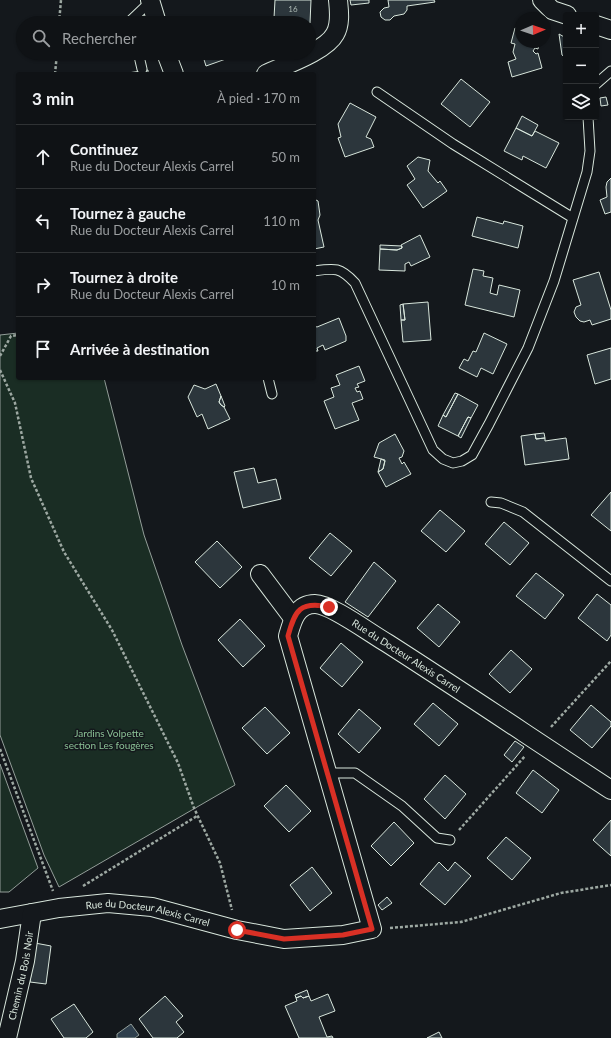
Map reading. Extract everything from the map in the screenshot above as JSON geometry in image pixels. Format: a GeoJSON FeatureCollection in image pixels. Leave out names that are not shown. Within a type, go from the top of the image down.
{"type":"FeatureCollection","features":[{"type":"Feature","properties":{"kind":"street"},"geometry":{"type":"LineString","coordinates":[[316,51],[323,48],[336,34],[339,17],[338,0]]}},
{"type":"Feature","properties":{"kind":"street"},"geometry":{"type":"LineString","coordinates":[[542,0],[552,10],[563,14]]}},
{"type":"Feature","properties":{"kind":"street"},"geometry":{"type":"LineString","coordinates":[[150,1],[154,16]]}},
{"type":"Feature","properties":{"kind":"street"},"geometry":{"type":"LineString","coordinates":[[599,26],[611,30]]}},
{"type":"Feature","properties":{"kind":"street"},"geometry":{"type":"LineString","coordinates":[[169,60],[173,72]]}},
{"type":"Feature","properties":{"kind":"street"},"geometry":{"type":"LineString","coordinates":[[270,72],[297,60]]}},
{"type":"Feature","properties":{"kind":"street"},"geometry":{"type":"LineString","coordinates":[[260,574],[293,618],[288,636],[326,773],[340,815],[372,929]]}},
{"type":"Feature","properties":{"kind":"street","name":"Rue du Docteur Alexis Carrel"},"geometry":{"type":"LineString","coordinates":[[293,618],[301,608],[314,604],[329,607],[427,669],[611,790]]}},
{"type":"Feature","properties":{"kind":"street","name":"Rue du Docteur Alexis Carrel"},"geometry":{"type":"LineString","coordinates":[[0,919],[59,908],[108,903],[152,907],[237,930],[284,939],[343,935],[372,929]]}},
{"type":"Feature","properties":{"kind":"street","name":"Chemin du Bois Noir"},"geometry":{"type":"LineString","coordinates":[[7,1038],[25,961],[32,913]]}},
{"type":"Feature","properties":{"kind":"lane"},"geometry":{"type":"LineString","coordinates":[[135,16],[150,1]]}},
{"type":"Feature","properties":{"kind":"lane"},"geometry":{"type":"LineString","coordinates":[[140,60],[142,69]]}},
{"type":"Feature","properties":{"kind":"lane"},"geometry":{"type":"LineString","coordinates":[[599,81],[611,71]]}},
{"type":"Feature","properties":{"kind":"lane"},"geometry":{"type":"LineString","coordinates":[[377,92],[453,144],[573,218]]}},
{"type":"Feature","properties":{"kind":"lane"},"geometry":{"type":"LineString","coordinates":[[316,271],[333,268],[346,273],[355,283],[433,450],[443,459],[453,463],[462,461],[472,455],[528,348],[554,281],[587,172],[590,151],[588,120]]}},
{"type":"Feature","properties":{"kind":"lane"},"geometry":{"type":"LineString","coordinates":[[268,380],[272,394]]}},
{"type":"Feature","properties":{"kind":"lane"},"geometry":{"type":"LineString","coordinates":[[491,502],[501,503],[523,512],[611,581]]}},
{"type":"Feature","properties":{"kind":"lane"},"geometry":{"type":"LineString","coordinates":[[326,773],[355,773],[402,806],[437,838],[450,840]]}},
{"type":"Feature","properties":{"kind":"path"},"geometry":{"type":"LineString","coordinates":[[60,16],[61,0]]}},
{"type":"Feature","properties":{"kind":"path"},"geometry":{"type":"LineString","coordinates":[[55,72],[56,60]]}},
{"type":"Feature","properties":{"kind":"path"},"geometry":{"type":"LineString","coordinates":[[0,356],[11,336],[16,335]]}},
{"type":"Feature","properties":{"kind":"path"},"geometry":{"type":"LineString","coordinates":[[0,370],[16,403],[31,478],[64,552],[112,630],[178,763],[197,816],[220,863],[237,930]]}},
{"type":"Feature","properties":{"kind":"path"},"geometry":{"type":"LineString","coordinates":[[0,749],[59,908]]}},
{"type":"Feature","properties":{"kind":"path"},"geometry":{"type":"LineString","coordinates":[[77,889],[197,816]]}},
{"type":"Feature","properties":{"kind":"path"},"geometry":{"type":"LineString","coordinates":[[372,929],[461,922],[561,893],[611,884]]}},
{"type":"Feature","properties":{"kind":"green space","name":"Jardins Volpette section Les fougères"},"geometry":{"type":"Polygon","coordinates":[[[16,333],[16,380],[105,380],[144,535],[182,645],[235,785],[59,887],[44,855],[0,735],[0,335],[16,333]]]}},
{"type":"Feature","properties":{"kind":"green space"},"geometry":{"type":"Polygon","coordinates":[[[0,764],[38,868],[9,892],[0,892],[0,764]]]}},
{"type":"Feature","properties":{"kind":"water"},"geometry":{"type":"Polygon","coordinates":[[[131,1024],[139,1035],[135,1038],[117,1038],[117,1034],[131,1024]]]}},
{"type":"Feature","properties":{"kind":"building"},"geometry":{"type":"Polygon","coordinates":[[[275,0],[311,0],[310,16],[274,16],[275,0]]]}},
{"type":"Feature","properties":{"kind":"building"},"geometry":{"type":"Polygon","coordinates":[[[350,0],[369,0],[369,3],[351,5],[350,0]]]}},
{"type":"Feature","properties":{"kind":"building"},"geometry":{"type":"Polygon","coordinates":[[[388,0],[434,0],[435,2],[407,6],[407,10],[404,14],[394,16],[390,20],[385,20],[381,17],[380,12],[384,8],[389,7],[388,0]]]}},
{"type":"Feature","properties":{"kind":"building"},"geometry":{"type":"Polygon","coordinates":[[[515,28],[515,44],[511,43],[515,28]]]}},
{"type":"Feature","properties":{"kind":"building"},"geometry":{"type":"Polygon","coordinates":[[[559,34],[563,36],[563,56],[559,34]]]}},
{"type":"Feature","properties":{"kind":"building"},"geometry":{"type":"Polygon","coordinates":[[[515,44],[515,48],[535,48],[533,51],[536,54],[538,53],[542,68],[512,77],[508,62],[516,59],[513,52],[515,44]]]}},
{"type":"Feature","properties":{"kind":"building"},"geometry":{"type":"Polygon","coordinates":[[[204,60],[223,60],[206,66],[204,60]]]}},
{"type":"Feature","properties":{"kind":"building"},"geometry":{"type":"Polygon","coordinates":[[[148,70],[148,72],[134,72],[148,70]]]}},
{"type":"Feature","properties":{"kind":"building"},"geometry":{"type":"Polygon","coordinates":[[[461,79],[490,102],[470,127],[441,104],[461,79]]]}},
{"type":"Feature","properties":{"kind":"building"},"geometry":{"type":"Polygon","coordinates":[[[606,97],[608,105],[601,106],[600,98],[606,97]]]}},
{"type":"Feature","properties":{"kind":"building"},"geometry":{"type":"Polygon","coordinates":[[[350,103],[376,117],[366,137],[371,139],[374,147],[345,157],[338,138],[341,137],[338,124],[350,103]]]}},
{"type":"Feature","properties":{"kind":"building"},"geometry":{"type":"Polygon","coordinates":[[[522,116],[538,125],[532,136],[516,128],[522,116]]]}},
{"type":"Feature","properties":{"kind":"building"},"geometry":{"type":"Polygon","coordinates":[[[516,128],[532,136],[535,131],[559,143],[546,168],[523,156],[522,160],[504,151],[516,128]]]}},
{"type":"Feature","properties":{"kind":"building"},"geometry":{"type":"Polygon","coordinates":[[[418,157],[430,160],[428,171],[438,183],[440,181],[447,191],[423,208],[407,185],[415,179],[407,166],[418,157]]]}},
{"type":"Feature","properties":{"kind":"building"},"geometry":{"type":"Polygon","coordinates":[[[611,178],[611,212],[605,214],[600,200],[607,197],[607,182],[611,178]]]}},
{"type":"Feature","properties":{"kind":"building"},"geometry":{"type":"Polygon","coordinates":[[[316,200],[318,201],[320,215],[318,220],[324,247],[316,249],[316,200]]]}},
{"type":"Feature","properties":{"kind":"building"},"geometry":{"type":"Polygon","coordinates":[[[477,217],[503,224],[504,221],[523,226],[518,248],[472,236],[477,217]]]}},
{"type":"Feature","properties":{"kind":"building"},"geometry":{"type":"Polygon","coordinates":[[[420,235],[430,257],[411,266],[409,262],[405,264],[405,271],[379,270],[380,249],[397,250],[402,248],[401,245],[420,235]]]}},
{"type":"Feature","properties":{"kind":"building"},"geometry":{"type":"Polygon","coordinates":[[[380,245],[402,246],[402,248],[397,250],[380,249],[380,245]]]}},
{"type":"Feature","properties":{"kind":"building"},"geometry":{"type":"Polygon","coordinates":[[[473,269],[484,271],[483,276],[493,278],[490,293],[497,295],[499,285],[520,290],[514,317],[465,305],[473,269]]]}},
{"type":"Feature","properties":{"kind":"building"},"geometry":{"type":"Polygon","coordinates":[[[599,272],[611,310],[611,319],[592,325],[590,320],[584,322],[580,321],[576,317],[574,312],[576,307],[581,305],[573,280],[599,272]]]}},
{"type":"Feature","properties":{"kind":"building"},"geometry":{"type":"Polygon","coordinates":[[[428,302],[431,340],[403,342],[401,320],[405,320],[403,304],[428,302]]]}},
{"type":"Feature","properties":{"kind":"building"},"geometry":{"type":"Polygon","coordinates":[[[403,304],[405,320],[401,320],[400,305],[403,304]]]}},
{"type":"Feature","properties":{"kind":"building"},"geometry":{"type":"Polygon","coordinates":[[[339,318],[346,336],[346,341],[325,350],[323,345],[317,348],[318,351],[316,351],[317,327],[339,318]]]}},
{"type":"Feature","properties":{"kind":"building"},"geometry":{"type":"Polygon","coordinates":[[[484,333],[507,344],[493,374],[481,368],[477,377],[459,368],[464,359],[468,361],[473,351],[476,352],[484,333]]]}},
{"type":"Feature","properties":{"kind":"building"},"geometry":{"type":"Polygon","coordinates":[[[611,348],[611,379],[595,384],[587,355],[611,348]]]}},
{"type":"Feature","properties":{"kind":"building"},"geometry":{"type":"Polygon","coordinates":[[[359,366],[365,381],[357,384],[359,387],[355,388],[357,392],[360,391],[363,399],[352,403],[359,420],[335,429],[324,401],[334,397],[331,388],[340,385],[336,375],[359,366]]]}},
{"type":"Feature","properties":{"kind":"building"},"geometry":{"type":"Polygon","coordinates":[[[216,384],[221,396],[219,402],[224,407],[230,419],[208,429],[202,414],[197,417],[188,397],[194,385],[205,389],[216,384]]]}},
{"type":"Feature","properties":{"kind":"building"},"geometry":{"type":"Polygon","coordinates":[[[455,393],[458,394],[446,417],[443,415],[455,393]]]}},
{"type":"Feature","properties":{"kind":"building"},"geometry":{"type":"Polygon","coordinates":[[[458,394],[478,405],[471,418],[468,417],[458,436],[438,426],[443,415],[446,417],[458,394]]]}},
{"type":"Feature","properties":{"kind":"building"},"geometry":{"type":"Polygon","coordinates":[[[221,396],[225,406],[224,407],[219,402],[221,396]]]}},
{"type":"Feature","properties":{"kind":"building"},"geometry":{"type":"Polygon","coordinates":[[[468,417],[471,418],[461,438],[458,436],[468,417]]]}},
{"type":"Feature","properties":{"kind":"building"},"geometry":{"type":"Polygon","coordinates":[[[544,433],[545,438],[536,439],[535,434],[544,433]]]}},
{"type":"Feature","properties":{"kind":"building"},"geometry":{"type":"Polygon","coordinates":[[[395,434],[404,451],[402,457],[399,458],[402,464],[404,462],[411,474],[386,487],[378,472],[383,469],[385,460],[374,457],[379,443],[395,434]]]}},
{"type":"Feature","properties":{"kind":"building"},"geometry":{"type":"Polygon","coordinates":[[[535,434],[536,439],[545,438],[545,441],[566,438],[569,459],[525,465],[521,436],[535,434]]]}},
{"type":"Feature","properties":{"kind":"building"},"geometry":{"type":"Polygon","coordinates":[[[381,459],[385,461],[383,469],[378,472],[381,459]]]}},
{"type":"Feature","properties":{"kind":"building"},"geometry":{"type":"Polygon","coordinates":[[[254,468],[258,483],[276,479],[281,499],[243,508],[234,472],[254,468]]]}},
{"type":"Feature","properties":{"kind":"building"},"geometry":{"type":"Polygon","coordinates":[[[611,492],[611,531],[591,515],[611,492]]]}},
{"type":"Feature","properties":{"kind":"building"},"geometry":{"type":"Polygon","coordinates":[[[440,510],[465,531],[446,552],[421,531],[440,510]]]}},
{"type":"Feature","properties":{"kind":"building"},"geometry":{"type":"Polygon","coordinates":[[[504,522],[529,543],[510,565],[485,544],[504,522]]]}},
{"type":"Feature","properties":{"kind":"building"},"geometry":{"type":"Polygon","coordinates":[[[330,533],[352,551],[331,576],[309,558],[330,533]]]}},
{"type":"Feature","properties":{"kind":"building"},"geometry":{"type":"Polygon","coordinates":[[[217,541],[242,567],[220,588],[195,562],[217,541]]]}},
{"type":"Feature","properties":{"kind":"building"},"geometry":{"type":"Polygon","coordinates":[[[374,562],[396,581],[368,617],[345,602],[374,562]]]}},
{"type":"Feature","properties":{"kind":"building"},"geometry":{"type":"Polygon","coordinates":[[[536,573],[564,595],[545,619],[516,596],[536,573]]]}},
{"type":"Feature","properties":{"kind":"building"},"geometry":{"type":"Polygon","coordinates":[[[597,594],[611,605],[611,635],[607,641],[578,618],[597,594]]]}},
{"type":"Feature","properties":{"kind":"building"},"geometry":{"type":"Polygon","coordinates":[[[438,604],[460,622],[439,647],[417,628],[438,604]]]}},
{"type":"Feature","properties":{"kind":"building"},"geometry":{"type":"Polygon","coordinates":[[[240,619],[265,646],[243,667],[218,640],[240,619]]]}},
{"type":"Feature","properties":{"kind":"building"},"geometry":{"type":"Polygon","coordinates":[[[341,643],[363,662],[342,687],[320,668],[341,643]]]}},
{"type":"Feature","properties":{"kind":"building"},"geometry":{"type":"Polygon","coordinates":[[[511,650],[532,669],[510,693],[489,674],[511,650]]]}},
{"type":"Feature","properties":{"kind":"building"},"geometry":{"type":"Polygon","coordinates":[[[433,703],[458,724],[439,746],[414,724],[433,703]]]}},
{"type":"Feature","properties":{"kind":"building"},"geometry":{"type":"Polygon","coordinates":[[[591,705],[611,722],[611,726],[592,748],[570,730],[591,705]]]}},
{"type":"Feature","properties":{"kind":"building"},"geometry":{"type":"Polygon","coordinates":[[[265,707],[290,733],[267,754],[242,728],[265,707]]]}},
{"type":"Feature","properties":{"kind":"building"},"geometry":{"type":"Polygon","coordinates":[[[359,709],[381,728],[359,753],[338,734],[359,709]]]}},
{"type":"Feature","properties":{"kind":"building"},"geometry":{"type":"Polygon","coordinates":[[[515,741],[524,747],[512,762],[504,755],[515,741]]]}},
{"type":"Feature","properties":{"kind":"building"},"geometry":{"type":"Polygon","coordinates":[[[533,770],[559,790],[542,813],[516,793],[533,770]]]}},
{"type":"Feature","properties":{"kind":"building"},"geometry":{"type":"Polygon","coordinates":[[[445,775],[466,794],[445,819],[424,799],[445,775]]]}},
{"type":"Feature","properties":{"kind":"building"},"geometry":{"type":"Polygon","coordinates":[[[286,785],[311,811],[289,832],[264,806],[286,785]]]}},
{"type":"Feature","properties":{"kind":"building"},"geometry":{"type":"Polygon","coordinates":[[[611,820],[611,856],[593,840],[611,820]]]}},
{"type":"Feature","properties":{"kind":"building"},"geometry":{"type":"Polygon","coordinates":[[[394,822],[414,843],[391,866],[371,846],[394,822]]]}},
{"type":"Feature","properties":{"kind":"building"},"geometry":{"type":"Polygon","coordinates":[[[506,837],[531,858],[512,880],[487,858],[506,837]]]}},
{"type":"Feature","properties":{"kind":"building"},"geometry":{"type":"Polygon","coordinates":[[[439,862],[448,871],[455,862],[471,876],[445,905],[420,884],[439,862]]]}},
{"type":"Feature","properties":{"kind":"building"},"geometry":{"type":"Polygon","coordinates":[[[312,867],[332,893],[310,911],[290,885],[312,867]]]}},
{"type":"Feature","properties":{"kind":"building"},"geometry":{"type":"Polygon","coordinates":[[[387,897],[392,903],[382,910],[378,905],[387,897]]]}},
{"type":"Feature","properties":{"kind":"building"},"geometry":{"type":"Polygon","coordinates":[[[35,943],[51,946],[46,984],[30,982],[35,943]]]}},
{"type":"Feature","properties":{"kind":"building"},"geometry":{"type":"Polygon","coordinates":[[[307,990],[309,996],[303,998],[301,996],[296,998],[295,995],[307,990]]]}},
{"type":"Feature","properties":{"kind":"building"},"geometry":{"type":"Polygon","coordinates":[[[328,994],[335,1011],[319,1017],[327,1037],[332,1036],[333,1038],[299,1038],[285,1006],[297,1001],[296,998],[301,996],[303,998],[309,996],[311,1001],[328,994]]]}},
{"type":"Feature","properties":{"kind":"building"},"geometry":{"type":"Polygon","coordinates":[[[165,996],[183,1016],[176,1022],[184,1032],[177,1038],[153,1038],[139,1019],[165,996]]]}},
{"type":"Feature","properties":{"kind":"building"},"geometry":{"type":"Polygon","coordinates":[[[74,1004],[93,1032],[86,1038],[64,1038],[51,1019],[74,1004]]]}},
{"type":"Feature","properties":{"kind":"building"},"geometry":{"type":"Polygon","coordinates":[[[439,1032],[442,1038],[427,1038],[439,1032]]]}},
{"type":"Feature","properties":{"kind":"route"},"geometry":{"type":"LineString","coordinates":[[237,930],[284,939],[343,935],[372,929],[340,815],[326,773],[288,636],[293,618],[301,608],[314,604],[329,607]]}}]}
